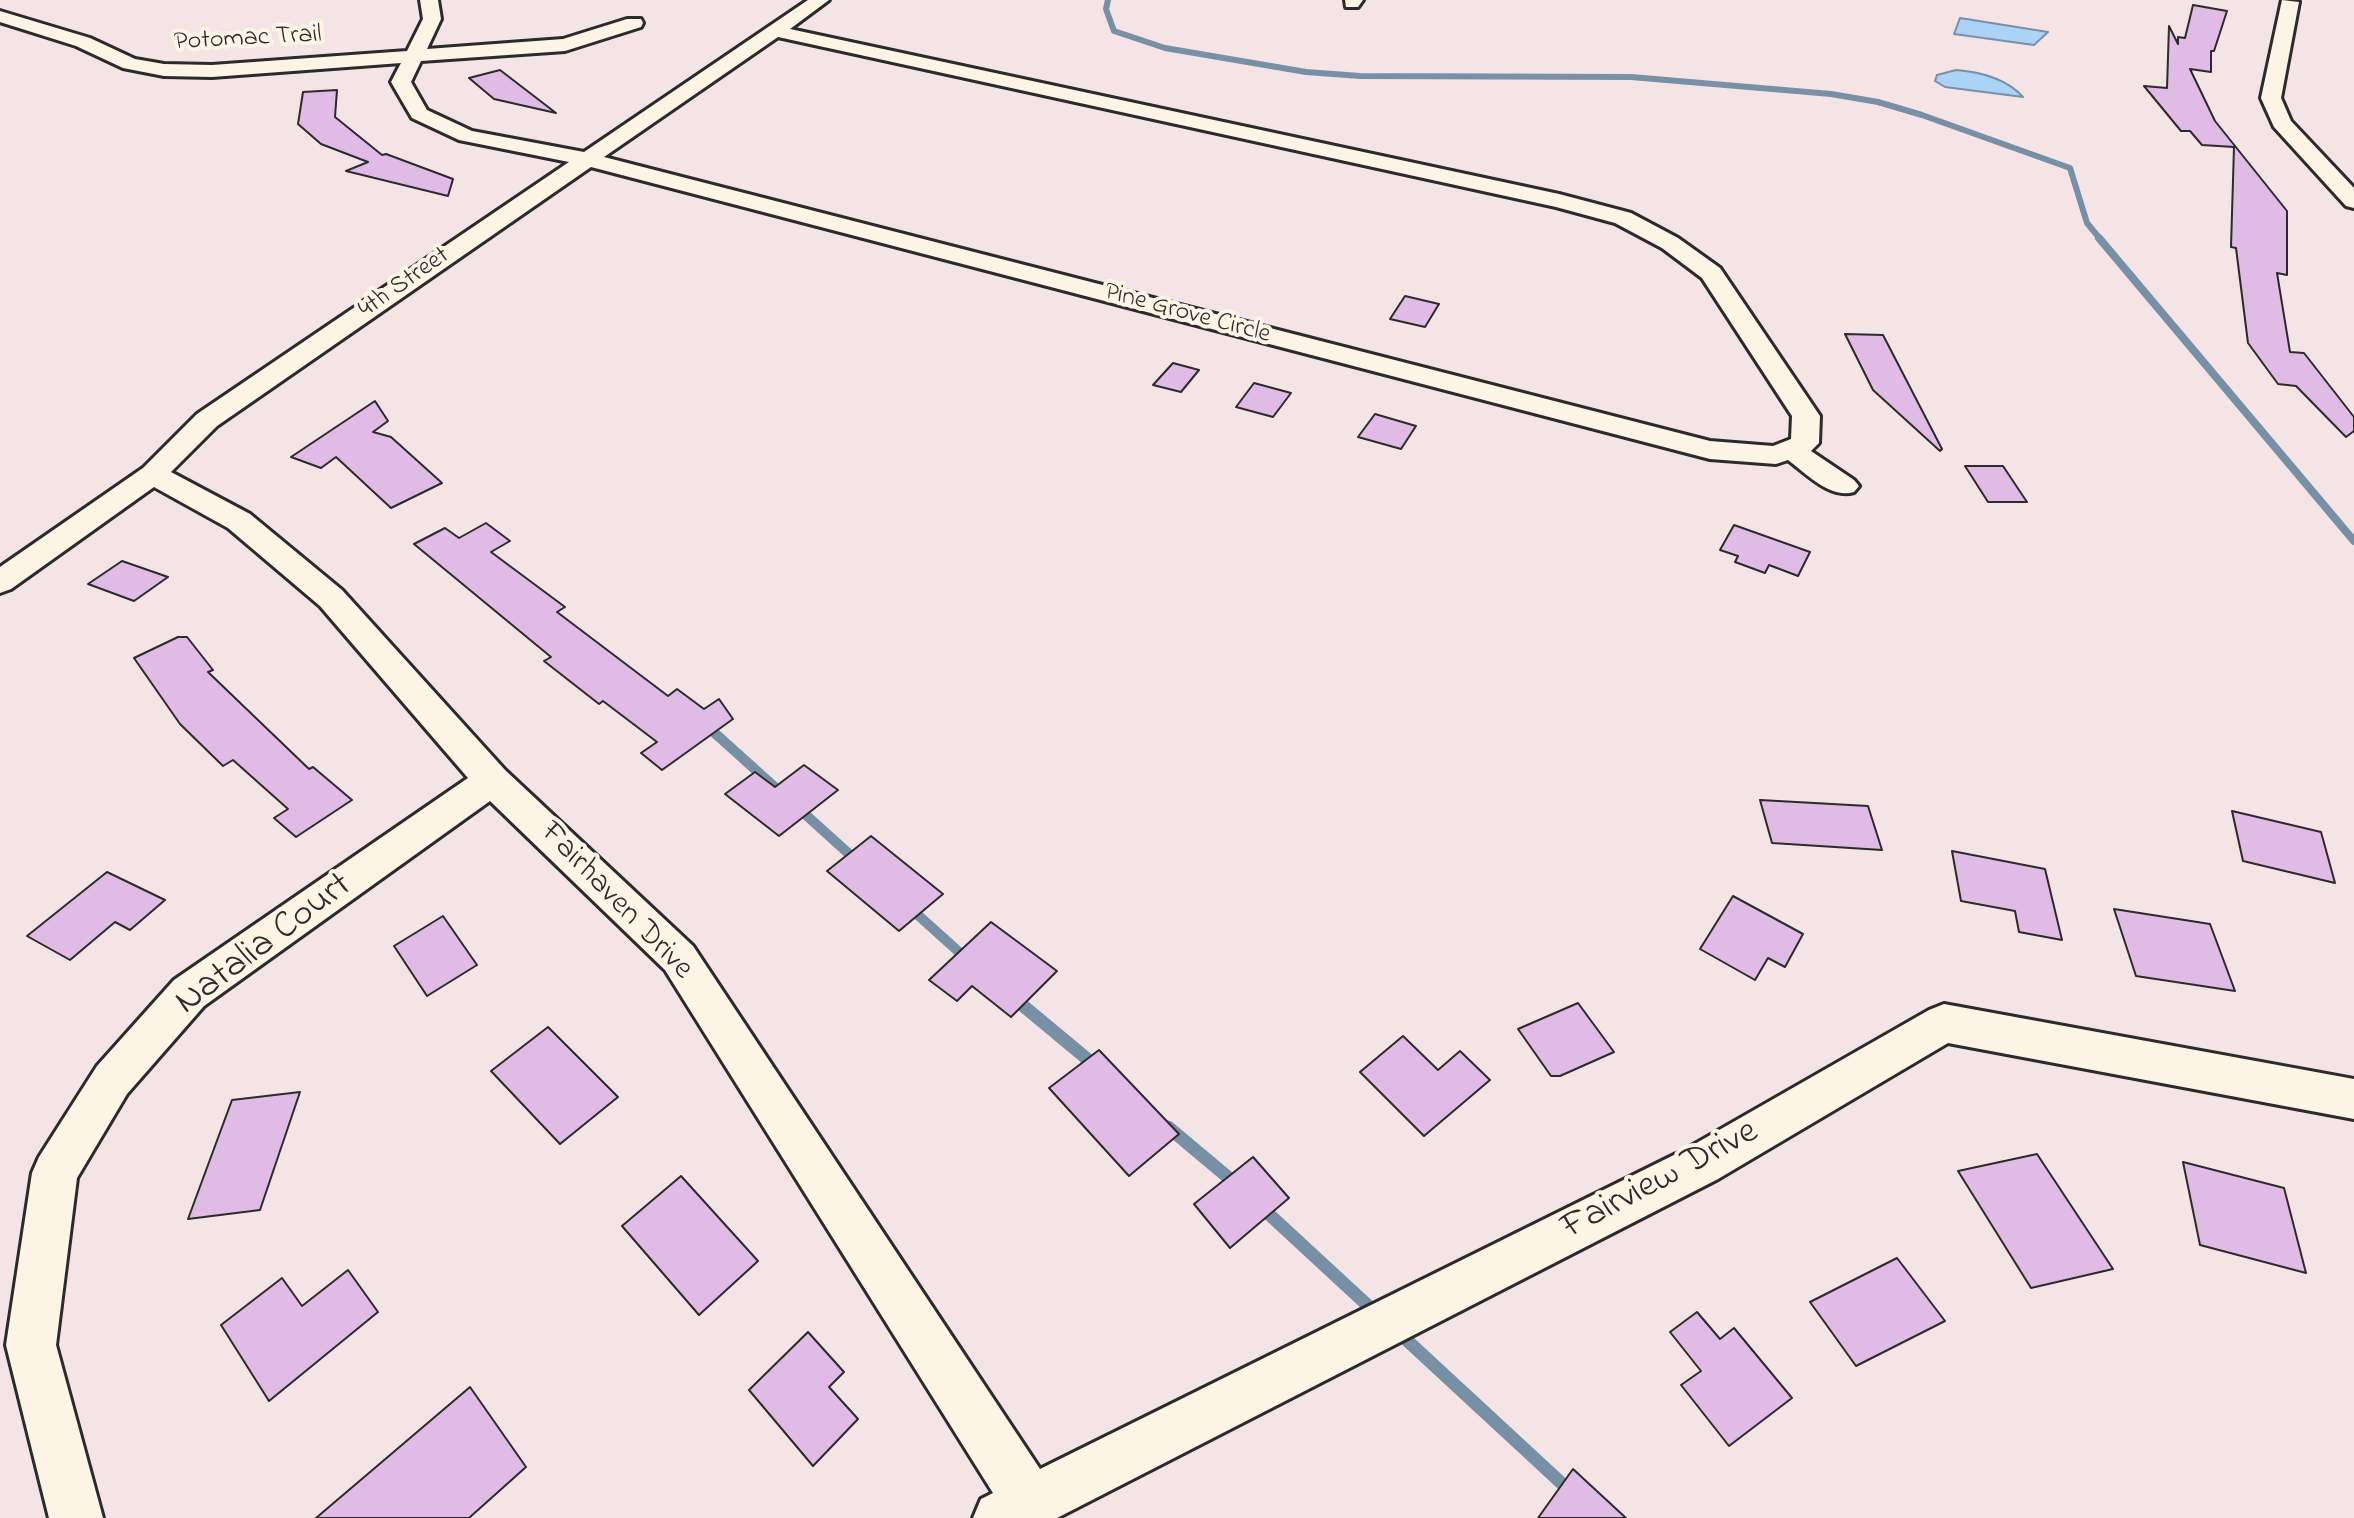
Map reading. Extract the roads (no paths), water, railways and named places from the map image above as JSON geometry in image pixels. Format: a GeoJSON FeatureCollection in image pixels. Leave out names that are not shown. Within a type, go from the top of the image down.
{"type":"FeatureCollection","features":[{"type":"Feature","properties":{"kind":"street"},"geometry":{"type":"LineString","coordinates":[[412,56],[432,19],[429,0]]}},
{"type":"Feature","properties":{"kind":"street","name":"4th Street"},"geometry":{"type":"LineString","coordinates":[[0,582],[153,474],[207,420],[820,0]]}},
{"type":"Feature","properties":{"kind":"street"},"geometry":{"type":"LineString","coordinates":[[2290,2],[2271,98],[2281,123],[2354,201]]}},
{"type":"Feature","properties":{"kind":"street","name":"Potomac Trail"},"geometry":{"type":"LineString","coordinates":[[0,16],[83,42],[130,64],[164,70],[212,71],[565,45],[634,23]]}},
{"type":"Feature","properties":{"kind":"street"},"geometry":{"type":"LineString","coordinates":[[775,31],[1559,201],[1623,218],[1670,243],[1711,273],[1806,416],[1805,443],[1790,449]]}},
{"type":"Feature","properties":{"kind":"street","name":"Pine Grove Circle"},"geometry":{"type":"LineString","coordinates":[[412,56],[401,82],[419,114],[466,136],[585,159],[1710,450],[1776,455],[1790,449]]}},
{"type":"Feature","properties":{"kind":"street"},"geometry":{"type":"LineString","coordinates":[[1790,449],[1844,486]]}},
{"type":"Feature","properties":{"kind":"street","name":"Fairhaven Drive"},"geometry":{"type":"LineString","coordinates":[[153,474],[239,521],[331,598],[492,780],[679,958],[1015,1510]]}},
{"type":"Feature","properties":{"kind":"street","name":"Natalia Court"},"geometry":{"type":"LineString","coordinates":[[76,1518],[31,1345],[55,1173],[112,1080],[189,993],[492,780]]}},
{"type":"Feature","properties":{"kind":"street","name":"Fairview Drive"},"geometry":{"type":"LineString","coordinates":[[1015,1510],[1702,1164],[1944,1023],[2354,1099]]}},
{"type":"Feature","properties":{"kind":"water"},"geometry":{"type":"Polygon","coordinates":[[[1960,18],[2048,32],[2034,45],[1954,34],[1960,18]]]}},
{"type":"Feature","properties":{"kind":"water"},"geometry":{"type":"Polygon","coordinates":[[[1956,70],[1992,77],[2009,85],[2023,97],[1945,87],[1935,81],[1937,75],[1956,70]]]}},
{"type":"Feature","properties":{"kind":"waterway"},"geometry":{"type":"LineString","coordinates":[[1108,0],[1106,9],[1114,31],[1165,48],[1306,72],[1360,76],[1631,77],[1831,94],[1878,102],[2070,168],[2087,223],[2101,240]]}},
{"type":"Feature","properties":{"kind":"waterway"},"geometry":{"type":"LineString","coordinates":[[2099,238],[2354,541]]}},
{"type":"Feature","properties":{"kind":"waterway"},"geometry":{"type":"LineString","coordinates":[[708,727],[778,790]]}},
{"type":"Feature","properties":{"kind":"waterway"},"geometry":{"type":"LineString","coordinates":[[796,806],[858,862]]}},
{"type":"Feature","properties":{"kind":"waterway"},"geometry":{"type":"LineString","coordinates":[[909,907],[969,961]]}},
{"type":"Feature","properties":{"kind":"waterway"},"geometry":{"type":"LineString","coordinates":[[1015,999],[1098,1068]]}},
{"type":"Feature","properties":{"kind":"waterway"},"geometry":{"type":"LineString","coordinates":[[1168,1127],[1236,1184]]}},
{"type":"Feature","properties":{"kind":"waterway"},"geometry":{"type":"LineString","coordinates":[[1259,1205],[1377,1314]]}},
{"type":"Feature","properties":{"kind":"waterway"},"geometry":{"type":"LineString","coordinates":[[1398,1332],[1571,1492]]}}]}
